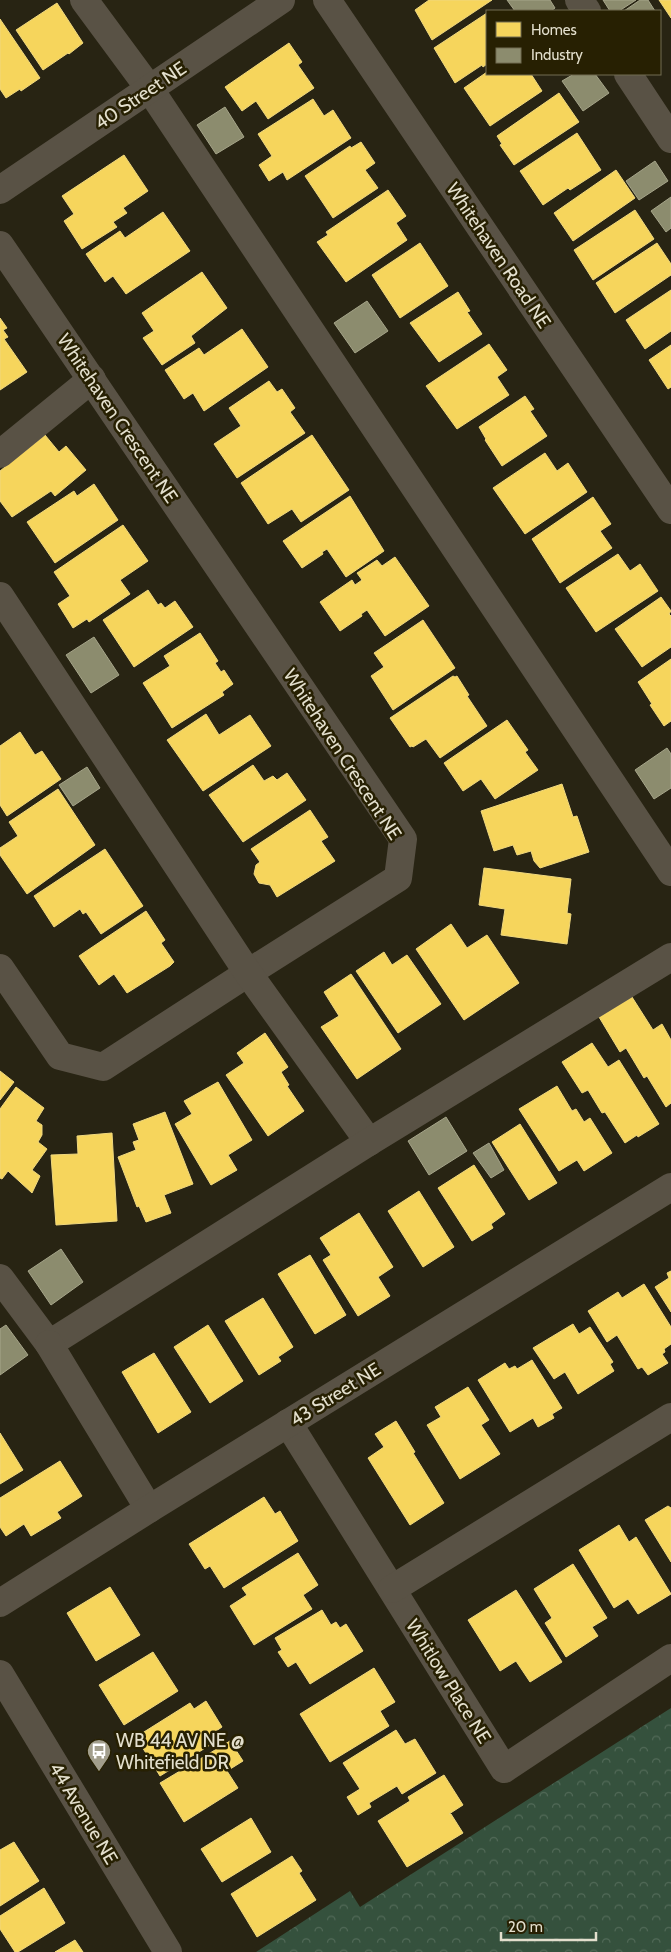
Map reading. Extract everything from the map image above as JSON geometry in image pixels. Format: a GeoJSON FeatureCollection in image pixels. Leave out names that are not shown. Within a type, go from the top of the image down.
{"type":"FeatureCollection","features":[{"type":"Feature","properties":{"kind":"street"},"geometry":{"type":"LineString","coordinates":[[84,0],[149,88],[671,872]]}},
{"type":"Feature","properties":{"kind":"street","name":"40 Street NE"},"geometry":{"type":"LineString","coordinates":[[0,190],[281,0]]}},
{"type":"Feature","properties":{"kind":"street","name":"Whitehaven Road NE"},"geometry":{"type":"LineString","coordinates":[[327,0],[667,496]]}},
{"type":"Feature","properties":{"kind":"street"},"geometry":{"type":"LineString","coordinates":[[629,75],[671,139]]}},
{"type":"Feature","properties":{"kind":"street","name":"Whitehaven Crescent NE"},"geometry":{"type":"LineString","coordinates":[[0,245],[403,839],[398,878],[103,1067],[60,1056],[0,968]]}},
{"type":"Feature","properties":{"kind":"street"},"geometry":{"type":"LineString","coordinates":[[0,454],[92,380]]}},
{"type":"Feature","properties":{"kind":"street"},"geometry":{"type":"LineString","coordinates":[[0,596],[248,973],[370,1142]]}},
{"type":"Feature","properties":{"kind":"street"},"geometry":{"type":"LineString","coordinates":[[49,1344],[671,956]]}},
{"type":"Feature","properties":{"kind":"street","name":"43 Street NE"},"geometry":{"type":"LineString","coordinates":[[0,1603],[671,1187]]}},
{"type":"Feature","properties":{"kind":"street"},"geometry":{"type":"LineString","coordinates":[[0,1278],[49,1344],[149,1509]]}},
{"type":"Feature","properties":{"kind":"street"},"geometry":{"type":"LineString","coordinates":[[392,1589],[671,1416]]}},
{"type":"Feature","properties":{"kind":"street","name":"Whitlow Place NE"},"geometry":{"type":"LineString","coordinates":[[288,1423],[504,1769],[671,1658]]}},
{"type":"Feature","properties":{"kind":"street","name":"44 Avenue NE"},"geometry":{"type":"LineString","coordinates":[[0,1674],[168,1952]]}},
{"type":"Feature","properties":{"kind":"green space"},"geometry":{"type":"Polygon","coordinates":[[[671,1708],[671,1952],[256,1952],[350,1891],[360,1907],[671,1708]]]}},
{"type":"Feature","properties":{"kind":"building: Homes"},"geometry":{"type":"Polygon","coordinates":[[[429,0],[492,0],[432,40],[415,10],[429,0]]]}},
{"type":"Feature","properties":{"kind":"building: Homes"},"geometry":{"type":"Polygon","coordinates":[[[659,0],[671,0],[671,18],[659,0]]]}},
{"type":"Feature","properties":{"kind":"building: Homes"},"geometry":{"type":"Polygon","coordinates":[[[57,3],[83,43],[43,70],[16,30],[57,3]]]}},
{"type":"Feature","properties":{"kind":"building: Homes"},"geometry":{"type":"Polygon","coordinates":[[[486,14],[486,65],[483,67],[482,65],[455,83],[434,48],[486,14]]]}},
{"type":"Feature","properties":{"kind":"building: Homes"},"geometry":{"type":"Polygon","coordinates":[[[0,19],[40,78],[21,91],[20,89],[6,98],[0,89],[0,19]]]}},
{"type":"Feature","properties":{"kind":"building: Homes"},"geometry":{"type":"Polygon","coordinates":[[[289,43],[302,62],[298,65],[314,88],[268,119],[256,101],[242,111],[225,87],[289,43]]]}},
{"type":"Feature","properties":{"kind":"building: Homes"},"geometry":{"type":"Polygon","coordinates":[[[486,73],[486,75],[532,75],[542,91],[490,126],[464,88],[486,73]]]}},
{"type":"Feature","properties":{"kind":"building: Homes"},"geometry":{"type":"Polygon","coordinates":[[[559,93],[579,122],[514,165],[500,145],[502,144],[497,136],[559,93]]]}},
{"type":"Feature","properties":{"kind":"building: Homes"},"geometry":{"type":"Polygon","coordinates":[[[313,99],[324,116],[333,110],[351,138],[287,180],[283,172],[269,181],[259,165],[272,156],[258,134],[313,99]]]}},
{"type":"Feature","properties":{"kind":"building: Homes"},"geometry":{"type":"Polygon","coordinates":[[[577,133],[601,170],[570,190],[568,188],[543,205],[520,171],[577,133]]]}},
{"type":"Feature","properties":{"kind":"building: Homes"},"geometry":{"type":"Polygon","coordinates":[[[361,142],[375,163],[365,170],[378,188],[333,218],[305,176],[350,146],[351,148],[361,142]]]}},
{"type":"Feature","properties":{"kind":"building: Homes"},"geometry":{"type":"Polygon","coordinates":[[[124,155],[148,191],[123,208],[127,213],[113,222],[117,227],[82,249],[64,221],[74,214],[62,196],[124,155]]]}},
{"type":"Feature","properties":{"kind":"building: Homes"},"geometry":{"type":"Polygon","coordinates":[[[616,170],[635,198],[573,241],[554,213],[616,170]]]}},
{"type":"Feature","properties":{"kind":"building: Homes"},"geometry":{"type":"Polygon","coordinates":[[[388,190],[406,216],[396,223],[407,240],[346,282],[317,242],[328,235],[326,232],[388,190]]]}},
{"type":"Feature","properties":{"kind":"building: Homes"},"geometry":{"type":"Polygon","coordinates":[[[635,210],[654,239],[593,280],[574,250],[635,210]]]}},
{"type":"Feature","properties":{"kind":"building: Homes"},"geometry":{"type":"Polygon","coordinates":[[[163,212],[190,251],[126,294],[113,276],[105,282],[86,254],[120,231],[125,238],[163,212]]]}},
{"type":"Feature","properties":{"kind":"building: Homes"},"geometry":{"type":"Polygon","coordinates":[[[420,243],[448,286],[400,318],[372,275],[420,243]]]}},
{"type":"Feature","properties":{"kind":"building: Homes"},"geometry":{"type":"Polygon","coordinates":[[[657,243],[671,264],[671,275],[615,313],[596,283],[657,243]]]}},
{"type":"Feature","properties":{"kind":"building: Homes"},"geometry":{"type":"Polygon","coordinates":[[[202,272],[227,308],[191,336],[195,343],[162,365],[143,338],[154,331],[142,313],[202,272]]]}},
{"type":"Feature","properties":{"kind":"building: Homes"},"geometry":{"type":"Polygon","coordinates":[[[671,290],[671,331],[645,349],[626,320],[671,290]]]}},
{"type":"Feature","properties":{"kind":"building: Homes"},"geometry":{"type":"Polygon","coordinates":[[[458,292],[470,311],[467,312],[482,334],[439,362],[410,323],[458,292]]]}},
{"type":"Feature","properties":{"kind":"building: Homes"},"geometry":{"type":"Polygon","coordinates":[[[0,318],[7,328],[3,330],[8,337],[4,339],[27,372],[0,390],[0,318]]]}},
{"type":"Feature","properties":{"kind":"building: Homes"},"geometry":{"type":"Polygon","coordinates":[[[242,329],[268,367],[204,411],[193,393],[184,399],[165,370],[199,348],[204,355],[242,329]]]}},
{"type":"Feature","properties":{"kind":"building: Homes"},"geometry":{"type":"Polygon","coordinates":[[[489,344],[507,370],[497,377],[509,395],[457,429],[426,386],[489,344]]]}},
{"type":"Feature","properties":{"kind":"building: Homes"},"geometry":{"type":"Polygon","coordinates":[[[671,345],[671,387],[668,389],[649,360],[671,345]]]}},
{"type":"Feature","properties":{"kind":"building: Homes"},"geometry":{"type":"Polygon","coordinates":[[[269,381],[277,392],[282,389],[295,408],[290,412],[305,433],[237,478],[214,444],[241,426],[229,408],[269,381]]]}},
{"type":"Feature","properties":{"kind":"building: Homes"},"geometry":{"type":"Polygon","coordinates":[[[525,396],[534,409],[530,411],[547,436],[502,466],[479,427],[525,396]]]}},
{"type":"Feature","properties":{"kind":"building: Homes"},"geometry":{"type":"Polygon","coordinates":[[[45,435],[59,452],[66,446],[86,470],[55,496],[51,491],[12,517],[0,501],[0,471],[45,435]]]}},
{"type":"Feature","properties":{"kind":"building: Homes"},"geometry":{"type":"Polygon","coordinates":[[[312,435],[349,490],[301,522],[292,509],[268,524],[241,483],[312,435]]]}},
{"type":"Feature","properties":{"kind":"building: Homes"},"geometry":{"type":"Polygon","coordinates":[[[545,453],[557,471],[568,463],[587,492],[525,534],[493,488],[545,453]]]}},
{"type":"Feature","properties":{"kind":"building: Homes"},"geometry":{"type":"Polygon","coordinates":[[[94,484],[118,520],[55,563],[27,522],[74,491],[77,496],[94,484]]]}},
{"type":"Feature","properties":{"kind":"building: Homes"},"geometry":{"type":"Polygon","coordinates":[[[350,496],[384,551],[346,577],[327,549],[322,552],[323,554],[302,568],[283,541],[350,496]]]}},
{"type":"Feature","properties":{"kind":"building: Homes"},"geometry":{"type":"Polygon","coordinates":[[[593,497],[611,524],[600,531],[612,548],[560,583],[532,539],[593,497]]]}},
{"type":"Feature","properties":{"kind":"building: Homes"},"geometry":{"type":"Polygon","coordinates":[[[123,525],[148,561],[120,580],[130,594],[89,622],[87,619],[73,628],[58,604],[70,596],[54,572],[123,525]]]}},
{"type":"Feature","properties":{"kind":"building: Homes"},"geometry":{"type":"Polygon","coordinates":[[[618,554],[630,571],[640,564],[658,591],[596,632],[566,588],[618,554]]]}},
{"type":"Feature","properties":{"kind":"building: Homes"},"geometry":{"type":"Polygon","coordinates":[[[395,557],[429,606],[385,636],[367,610],[361,614],[362,616],[340,631],[320,602],[352,580],[355,585],[362,580],[357,573],[377,560],[382,566],[395,557]]]}},
{"type":"Feature","properties":{"kind":"building: Homes"},"geometry":{"type":"Polygon","coordinates":[[[148,590],[158,605],[161,603],[165,608],[175,601],[193,627],[134,667],[103,620],[148,590]]]}},
{"type":"Feature","properties":{"kind":"building: Homes"},"geometry":{"type":"Polygon","coordinates":[[[661,597],[671,611],[669,614],[671,616],[671,647],[642,667],[615,629],[661,597]]]}},
{"type":"Feature","properties":{"kind":"building: Homes"},"geometry":{"type":"Polygon","coordinates":[[[423,620],[455,668],[393,710],[371,676],[384,667],[374,653],[423,620]]]}},
{"type":"Feature","properties":{"kind":"building: Homes"},"geometry":{"type":"Polygon","coordinates":[[[200,633],[218,661],[215,663],[221,672],[224,670],[233,684],[222,692],[224,695],[172,728],[143,683],[170,666],[164,656],[200,633]]]}},
{"type":"Feature","properties":{"kind":"building: Homes"},"geometry":{"type":"Polygon","coordinates":[[[671,659],[671,721],[664,726],[638,682],[671,659]]]}},
{"type":"Feature","properties":{"kind":"building: Homes"},"geometry":{"type":"Polygon","coordinates":[[[453,676],[457,676],[469,695],[467,696],[487,726],[440,758],[426,739],[410,747],[390,718],[453,676]]]}},
{"type":"Feature","properties":{"kind":"building: Homes"},"geometry":{"type":"Polygon","coordinates":[[[206,714],[219,735],[250,715],[271,746],[203,791],[167,740],[206,714]]]}},
{"type":"Feature","properties":{"kind":"building: Homes"},"geometry":{"type":"Polygon","coordinates":[[[507,720],[528,750],[525,752],[538,770],[495,799],[481,779],[463,791],[444,763],[507,720]]]}},
{"type":"Feature","properties":{"kind":"building: Homes"},"geometry":{"type":"Polygon","coordinates":[[[20,732],[35,755],[42,751],[61,779],[7,816],[0,805],[0,746],[20,732]]]}},
{"type":"Feature","properties":{"kind":"building: Homes"},"geometry":{"type":"Polygon","coordinates":[[[253,765],[264,781],[273,776],[277,780],[287,773],[306,800],[243,842],[209,795],[253,765]]]}},
{"type":"Feature","properties":{"kind":"building: Homes"},"geometry":{"type":"Polygon","coordinates":[[[562,784],[573,817],[577,816],[589,852],[540,868],[534,861],[531,851],[517,855],[513,845],[494,851],[481,811],[562,784]]]}},
{"type":"Feature","properties":{"kind":"building: Homes"},"geometry":{"type":"Polygon","coordinates":[[[58,789],[95,845],[27,894],[0,855],[0,848],[18,836],[9,822],[58,789]]]}},
{"type":"Feature","properties":{"kind":"building: Homes"},"geometry":{"type":"Polygon","coordinates":[[[310,810],[328,837],[321,841],[335,861],[277,897],[270,885],[259,883],[254,874],[256,865],[260,862],[251,849],[310,810]]]}},
{"type":"Feature","properties":{"kind":"building: Homes"},"geometry":{"type":"Polygon","coordinates":[[[105,849],[143,906],[101,934],[86,912],[83,914],[80,909],[54,927],[34,896],[105,849]]]}},
{"type":"Feature","properties":{"kind":"building: Homes"},"geometry":{"type":"Polygon","coordinates":[[[484,868],[571,879],[567,913],[571,914],[567,944],[501,935],[505,909],[479,905],[484,868]]]}},
{"type":"Feature","properties":{"kind":"building: Homes"},"geometry":{"type":"Polygon","coordinates":[[[146,911],[165,940],[161,943],[174,962],[127,993],[114,974],[99,985],[79,956],[146,911]]]}},
{"type":"Feature","properties":{"kind":"building: Homes"},"geometry":{"type":"Polygon","coordinates":[[[451,924],[467,948],[487,935],[519,983],[464,1020],[416,949],[451,924]]]}},
{"type":"Feature","properties":{"kind":"building: Homes"},"geometry":{"type":"Polygon","coordinates":[[[384,952],[392,965],[407,955],[441,1004],[398,1033],[356,971],[384,952]]]}},
{"type":"Feature","properties":{"kind":"building: Homes"},"geometry":{"type":"Polygon","coordinates":[[[351,974],[401,1049],[357,1079],[321,1027],[339,1016],[324,992],[351,974]]]}},
{"type":"Feature","properties":{"kind":"building: Homes"},"geometry":{"type":"Polygon","coordinates":[[[632,997],[653,1030],[662,1024],[671,1040],[671,1103],[666,1107],[647,1076],[644,1078],[626,1048],[620,1052],[599,1017],[632,997]]]}},
{"type":"Feature","properties":{"kind":"building: Homes"},"geometry":{"type":"Polygon","coordinates":[[[265,1033],[288,1067],[281,1072],[289,1085],[287,1086],[304,1111],[268,1136],[226,1075],[244,1063],[237,1053],[265,1033]]]}},
{"type":"Feature","properties":{"kind":"building: Homes"},"geometry":{"type":"Polygon","coordinates":[[[592,1043],[608,1067],[619,1060],[659,1124],[625,1143],[605,1112],[602,1113],[588,1090],[582,1093],[562,1062],[592,1043]]]}},
{"type":"Feature","properties":{"kind":"building: Homes"},"geometry":{"type":"Polygon","coordinates":[[[0,1071],[14,1082],[0,1100],[0,1071]]]}},
{"type":"Feature","properties":{"kind":"building: Homes"},"geometry":{"type":"Polygon","coordinates":[[[218,1082],[252,1140],[228,1155],[237,1170],[211,1185],[175,1124],[192,1114],[184,1101],[218,1082]]]}},
{"type":"Feature","properties":{"kind":"building: Homes"},"geometry":{"type":"Polygon","coordinates":[[[557,1086],[572,1111],[576,1109],[584,1122],[590,1118],[612,1153],[584,1171],[577,1160],[559,1171],[519,1109],[557,1086]]]}},
{"type":"Feature","properties":{"kind":"building: Homes"},"geometry":{"type":"Polygon","coordinates":[[[16,1087],[44,1108],[36,1121],[42,1125],[42,1135],[38,1142],[47,1149],[32,1170],[40,1176],[32,1193],[8,1171],[2,1179],[0,1178],[0,1109],[16,1087]]]}},
{"type":"Feature","properties":{"kind":"building: Homes"},"geometry":{"type":"Polygon","coordinates":[[[165,1112],[193,1184],[164,1195],[171,1213],[146,1222],[139,1206],[137,1207],[118,1157],[136,1150],[133,1142],[139,1140],[133,1124],[165,1112]]]}},
{"type":"Feature","properties":{"kind":"building: Homes"},"geometry":{"type":"Polygon","coordinates":[[[520,1124],[557,1183],[529,1200],[492,1142],[520,1124]]]}},
{"type":"Feature","properties":{"kind":"building: Homes"},"geometry":{"type":"Polygon","coordinates":[[[112,1133],[117,1221],[56,1225],[51,1155],[78,1154],[77,1136],[112,1133]]]}},
{"type":"Feature","properties":{"kind":"building: Homes"},"geometry":{"type":"Polygon","coordinates":[[[474,1165],[505,1214],[491,1224],[493,1228],[472,1241],[438,1188],[474,1165]]]}},
{"type":"Feature","properties":{"kind":"building: Homes"},"geometry":{"type":"Polygon","coordinates":[[[419,1191],[454,1247],[423,1267],[388,1211],[419,1191]]]}},
{"type":"Feature","properties":{"kind":"building: Homes"},"geometry":{"type":"Polygon","coordinates":[[[359,1213],[393,1267],[378,1277],[390,1296],[358,1316],[323,1260],[331,1255],[320,1238],[359,1213]]]}},
{"type":"Feature","properties":{"kind":"building: Homes"},"geometry":{"type":"Polygon","coordinates":[[[310,1255],[346,1315],[315,1334],[278,1274],[310,1255]]]}},
{"type":"Feature","properties":{"kind":"building: Homes"},"geometry":{"type":"Polygon","coordinates":[[[671,1271],[671,1312],[655,1287],[669,1278],[667,1273],[671,1271]]]}},
{"type":"Feature","properties":{"kind":"building: Homes"},"geometry":{"type":"Polygon","coordinates":[[[644,1284],[671,1327],[671,1344],[664,1349],[665,1352],[662,1354],[668,1363],[648,1375],[642,1367],[638,1369],[617,1335],[607,1342],[588,1311],[618,1292],[622,1298],[644,1284]]]}},
{"type":"Feature","properties":{"kind":"building: Homes"},"geometry":{"type":"Polygon","coordinates":[[[263,1298],[293,1347],[278,1357],[281,1361],[259,1375],[225,1321],[263,1298]]]}},
{"type":"Feature","properties":{"kind":"building: Homes"},"geometry":{"type":"Polygon","coordinates":[[[573,1324],[579,1334],[590,1327],[613,1362],[610,1364],[614,1371],[578,1394],[565,1372],[554,1379],[533,1348],[573,1324]]]}},
{"type":"Feature","properties":{"kind":"building: Homes"},"geometry":{"type":"Polygon","coordinates":[[[208,1325],[243,1381],[210,1403],[174,1347],[208,1325]]]}},
{"type":"Feature","properties":{"kind":"building: Homes"},"geometry":{"type":"Polygon","coordinates":[[[154,1353],[191,1412],[158,1433],[122,1372],[154,1353]]]}},
{"type":"Feature","properties":{"kind":"building: Homes"},"geometry":{"type":"Polygon","coordinates":[[[532,1360],[562,1408],[552,1414],[554,1418],[538,1427],[533,1418],[510,1432],[478,1380],[505,1363],[509,1369],[515,1366],[517,1369],[532,1360]]]}},
{"type":"Feature","properties":{"kind":"building: Homes"},"geometry":{"type":"Polygon","coordinates":[[[468,1387],[489,1420],[481,1425],[500,1454],[460,1479],[427,1425],[441,1417],[435,1407],[468,1387]]]}},
{"type":"Feature","properties":{"kind":"building: Homes"},"geometry":{"type":"Polygon","coordinates":[[[396,1421],[444,1503],[410,1525],[368,1458],[384,1447],[375,1434],[396,1421]]]}},
{"type":"Feature","properties":{"kind":"building: Homes"},"geometry":{"type":"Polygon","coordinates":[[[0,1433],[23,1470],[0,1484],[0,1433]]]}},
{"type":"Feature","properties":{"kind":"building: Homes"},"geometry":{"type":"Polygon","coordinates":[[[60,1461],[82,1496],[57,1512],[61,1518],[31,1536],[24,1524],[6,1536],[0,1527],[0,1498],[60,1461]]]}},
{"type":"Feature","properties":{"kind":"building: Homes"},"geometry":{"type":"Polygon","coordinates":[[[264,1497],[275,1514],[280,1511],[298,1541],[224,1588],[210,1566],[205,1569],[189,1544],[264,1497]]]}},
{"type":"Feature","properties":{"kind":"building: Homes"},"geometry":{"type":"Polygon","coordinates":[[[668,1506],[671,1508],[671,1562],[645,1520],[668,1506]]]}},
{"type":"Feature","properties":{"kind":"building: Homes"},"geometry":{"type":"Polygon","coordinates":[[[619,1525],[629,1542],[636,1537],[671,1594],[638,1614],[628,1599],[614,1608],[579,1550],[619,1525]]]}},
{"type":"Feature","properties":{"kind":"building: Homes"},"geometry":{"type":"Polygon","coordinates":[[[298,1553],[318,1585],[303,1595],[312,1609],[254,1645],[230,1606],[247,1595],[242,1588],[298,1553]]]}},
{"type":"Feature","properties":{"kind":"building: Homes"},"geometry":{"type":"Polygon","coordinates":[[[573,1564],[607,1618],[592,1627],[598,1636],[566,1657],[545,1623],[552,1618],[534,1589],[573,1564]]]}},
{"type":"Feature","properties":{"kind":"building: Homes"},"geometry":{"type":"Polygon","coordinates":[[[110,1587],[140,1635],[96,1661],[67,1613],[110,1587]]]}},
{"type":"Feature","properties":{"kind":"building: Homes"},"geometry":{"type":"Polygon","coordinates":[[[516,1590],[562,1662],[530,1682],[516,1661],[500,1671],[468,1620],[516,1590]]]}},
{"type":"Feature","properties":{"kind":"building: Homes"},"geometry":{"type":"Polygon","coordinates":[[[322,1610],[331,1625],[336,1622],[340,1628],[346,1624],[363,1651],[310,1684],[296,1662],[288,1667],[278,1652],[282,1650],[275,1638],[322,1610]]]}},
{"type":"Feature","properties":{"kind":"building: Homes"},"geometry":{"type":"Polygon","coordinates":[[[153,1652],[178,1691],[124,1725],[99,1685],[153,1652]]]}},
{"type":"Feature","properties":{"kind":"building: Homes"},"geometry":{"type":"Polygon","coordinates":[[[374,1668],[395,1702],[380,1711],[389,1726],[330,1762],[300,1714],[374,1668]]]}},
{"type":"Feature","properties":{"kind":"building: Homes"},"geometry":{"type":"Polygon","coordinates":[[[206,1701],[222,1727],[210,1735],[215,1742],[160,1776],[136,1737],[190,1703],[194,1709],[206,1701]]]}},
{"type":"Feature","properties":{"kind":"building: Homes"},"geometry":{"type":"Polygon","coordinates":[[[396,1730],[405,1744],[415,1739],[436,1773],[402,1794],[397,1786],[369,1803],[371,1807],[358,1815],[347,1797],[360,1789],[343,1763],[396,1730]]]}},
{"type":"Feature","properties":{"kind":"building: Homes"},"geometry":{"type":"Polygon","coordinates":[[[230,1741],[243,1761],[227,1771],[238,1788],[184,1822],[160,1783],[230,1741]]]}},
{"type":"Feature","properties":{"kind":"building: Homes"},"geometry":{"type":"Polygon","coordinates":[[[444,1775],[463,1805],[449,1814],[451,1814],[463,1833],[407,1867],[378,1821],[410,1801],[408,1797],[444,1775]]]}},
{"type":"Feature","properties":{"kind":"building: Homes"},"geometry":{"type":"Polygon","coordinates":[[[251,1818],[271,1852],[222,1882],[201,1849],[251,1818]]]}},
{"type":"Feature","properties":{"kind":"building: Homes"},"geometry":{"type":"Polygon","coordinates":[[[14,1842],[39,1881],[0,1906],[0,1850],[14,1842]]]}},
{"type":"Feature","properties":{"kind":"building: Homes"},"geometry":{"type":"Polygon","coordinates":[[[292,1856],[302,1871],[299,1873],[316,1900],[257,1937],[231,1894],[292,1856]]]}},
{"type":"Feature","properties":{"kind":"building: Homes"},"geometry":{"type":"Polygon","coordinates":[[[44,1888],[65,1923],[18,1952],[15,1952],[0,1929],[0,1916],[44,1888]]]}},
{"type":"Feature","properties":{"kind":"building: Homes"},"geometry":{"type":"Polygon","coordinates":[[[75,1940],[83,1952],[55,1952],[75,1940]]]}},
{"type":"Feature","properties":{"kind":"building: Industry"},"geometry":{"type":"Polygon","coordinates":[[[507,0],[550,0],[555,8],[552,10],[514,10],[507,0]]]}},
{"type":"Feature","properties":{"kind":"building: Industry"},"geometry":{"type":"Polygon","coordinates":[[[603,0],[636,0],[621,10],[609,10],[603,0]]]}},
{"type":"Feature","properties":{"kind":"building: Industry"},"geometry":{"type":"Polygon","coordinates":[[[640,0],[648,0],[654,10],[625,10],[640,0]]]}},
{"type":"Feature","properties":{"kind":"building: Industry"},"geometry":{"type":"Polygon","coordinates":[[[572,75],[596,75],[609,93],[583,111],[562,81],[572,75]]]}},
{"type":"Feature","properties":{"kind":"building: Industry"},"geometry":{"type":"Polygon","coordinates":[[[225,107],[244,137],[216,154],[197,125],[225,107]]]}},
{"type":"Feature","properties":{"kind":"building: Industry"},"geometry":{"type":"Polygon","coordinates":[[[655,161],[668,181],[639,200],[626,181],[655,161]]]}},
{"type":"Feature","properties":{"kind":"building: Industry"},"geometry":{"type":"Polygon","coordinates":[[[671,197],[671,228],[666,232],[651,211],[671,197]]]}},
{"type":"Feature","properties":{"kind":"building: Industry"},"geometry":{"type":"Polygon","coordinates":[[[367,301],[388,331],[355,353],[334,323],[367,301]]]}},
{"type":"Feature","properties":{"kind":"building: Industry"},"geometry":{"type":"Polygon","coordinates":[[[94,637],[119,675],[91,693],[66,655],[94,637]]]}},
{"type":"Feature","properties":{"kind":"building: Industry"},"geometry":{"type":"Polygon","coordinates":[[[667,748],[671,754],[671,788],[654,799],[635,770],[667,748]]]}},
{"type":"Feature","properties":{"kind":"building: Industry"},"geometry":{"type":"Polygon","coordinates":[[[87,767],[100,788],[73,806],[59,785],[87,767]]]}},
{"type":"Feature","properties":{"kind":"building: Industry"},"geometry":{"type":"Polygon","coordinates":[[[446,1117],[467,1151],[429,1175],[408,1141],[446,1117]]]}},
{"type":"Feature","properties":{"kind":"building: Industry"},"geometry":{"type":"Polygon","coordinates":[[[489,1143],[504,1170],[491,1178],[473,1153],[489,1143]]]}},
{"type":"Feature","properties":{"kind":"building: Industry"},"geometry":{"type":"Polygon","coordinates":[[[61,1249],[83,1282],[51,1305],[28,1271],[61,1249]]]}},
{"type":"Feature","properties":{"kind":"building: Industry"},"geometry":{"type":"Polygon","coordinates":[[[6,1325],[28,1355],[0,1375],[0,1329],[6,1325]]]}},
{"type":"Feature","properties":{"kind":"place","name":"WB 44 AV NE @ Whitefield DR"},"geometry":{"type":"Point","coordinates":[99,1772]}}]}
